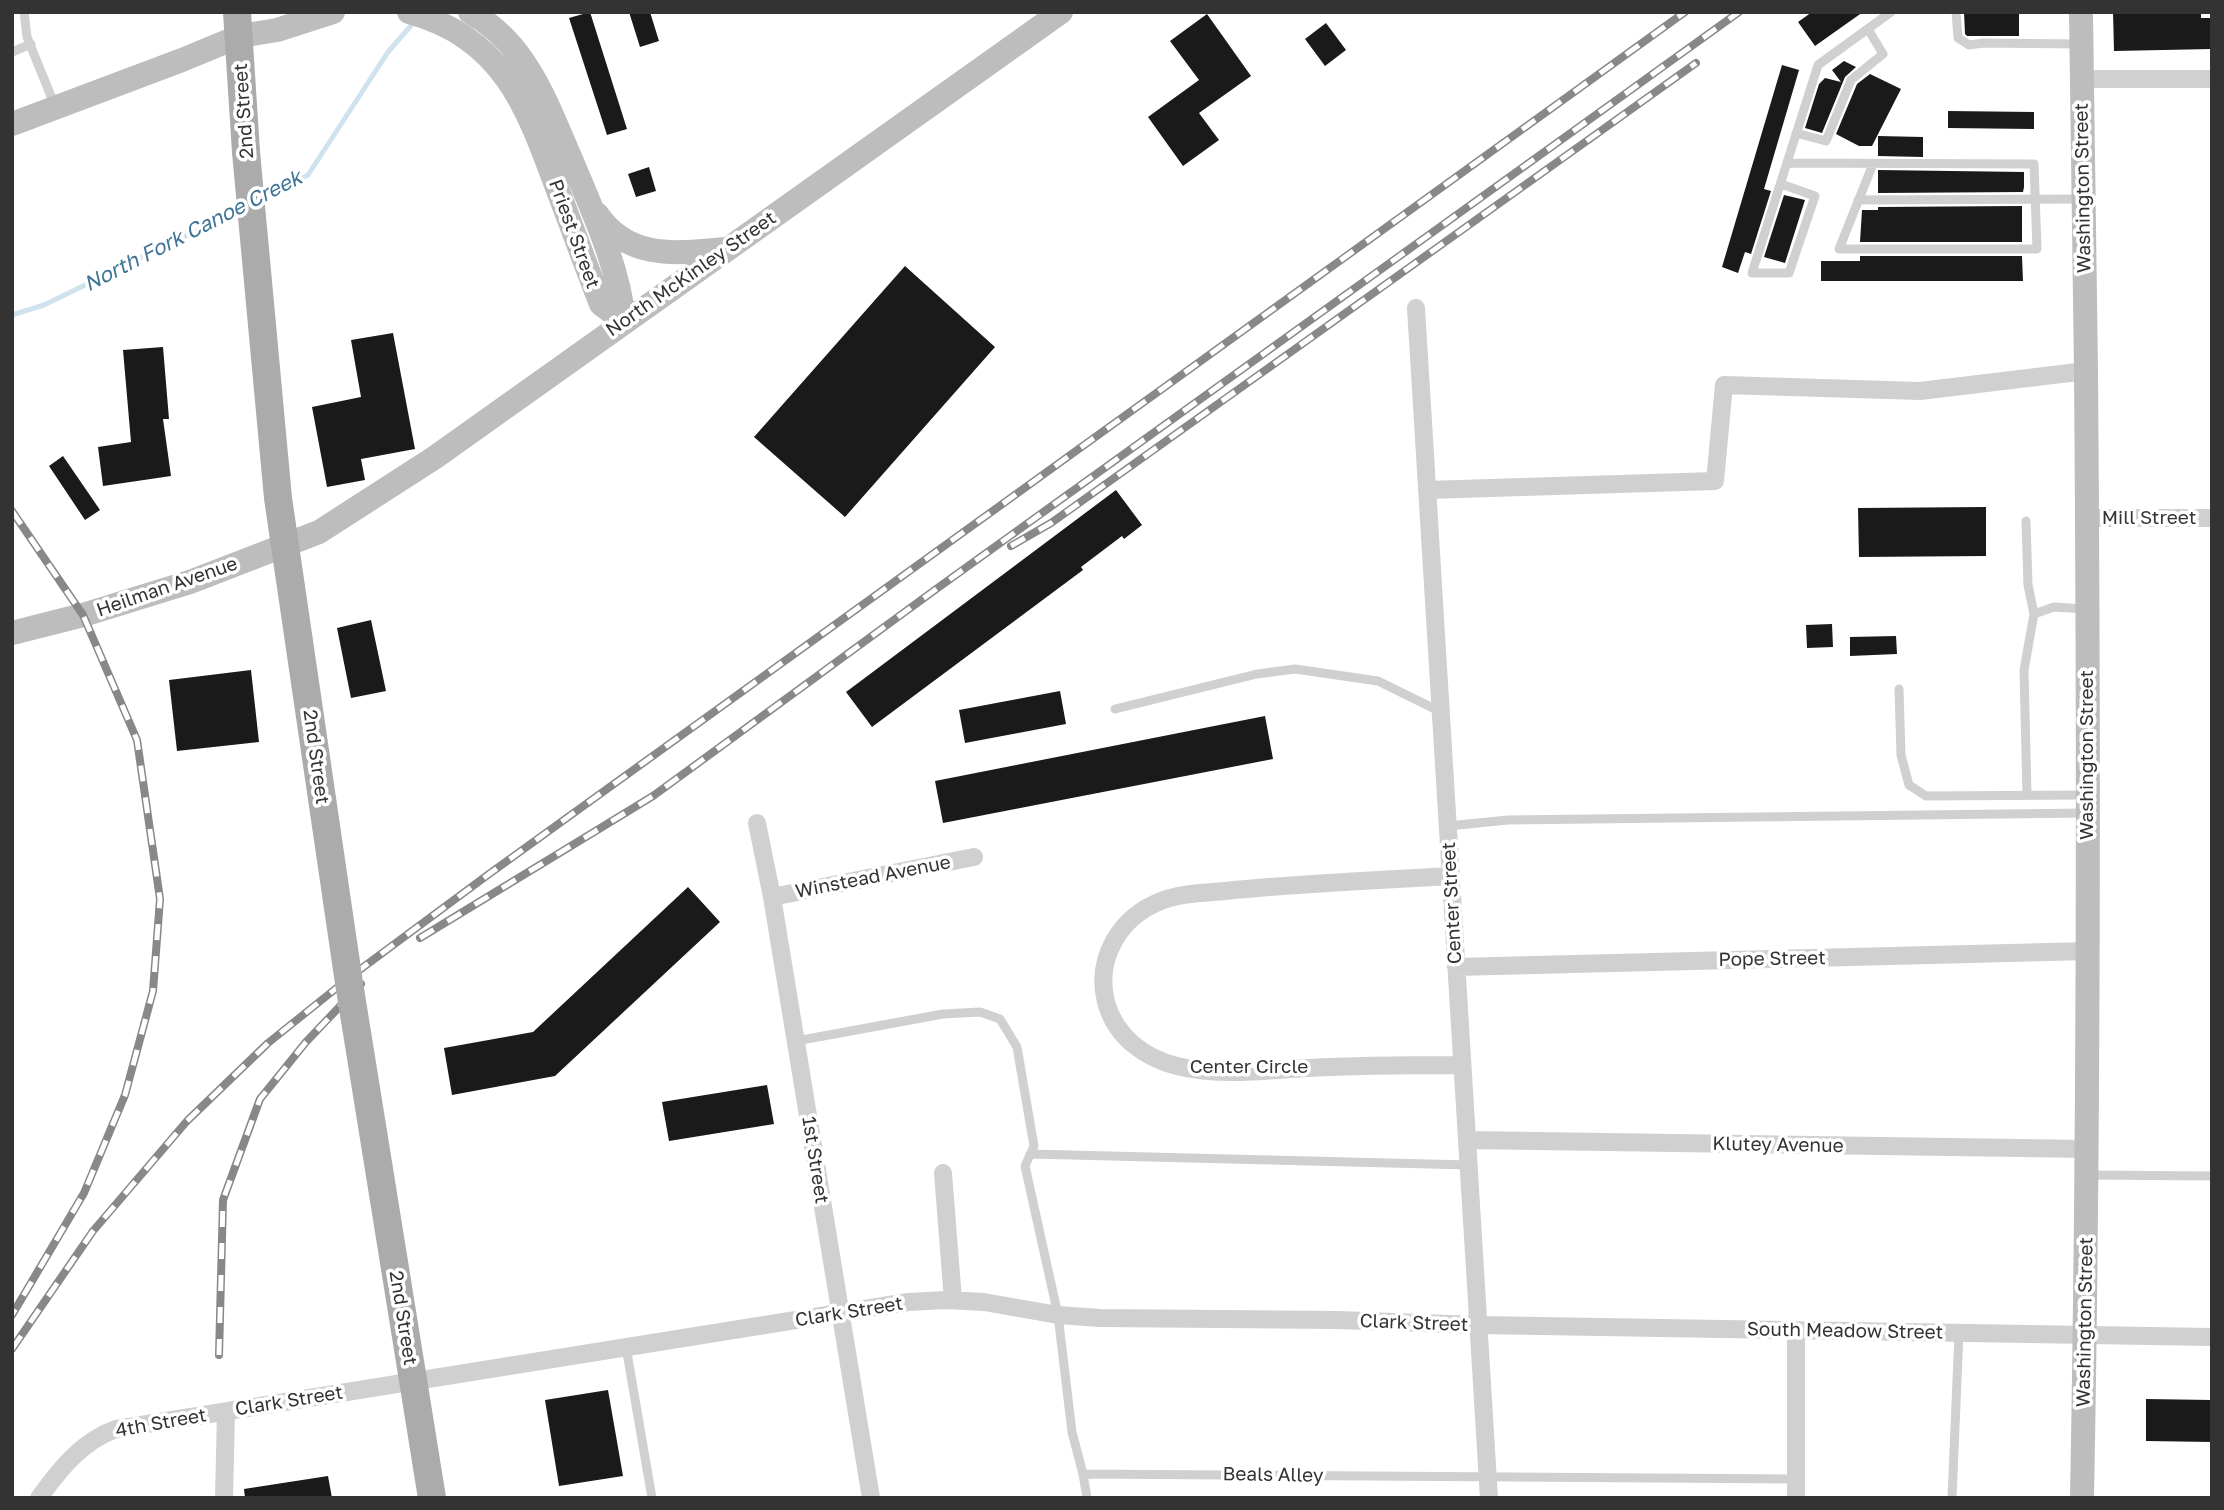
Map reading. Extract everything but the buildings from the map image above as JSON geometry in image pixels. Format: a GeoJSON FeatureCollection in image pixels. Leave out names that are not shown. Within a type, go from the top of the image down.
{"type":"FeatureCollection","features":[{"type":"Feature","properties":{"kind":"main road","name":"2nd Street"},"geometry":{"type":"LineString","coordinates":[[238,24],[246,152],[278,498],[351,996],[432,1498]]}},
{"type":"Feature","properties":{"kind":"street"},"geometry":{"type":"LineString","coordinates":[[12,124],[182,61],[238,24],[264,12]]}},
{"type":"Feature","properties":{"kind":"street"},"geometry":{"type":"LineString","coordinates":[[238,24],[277,30],[333,12]]}},
{"type":"Feature","properties":{"kind":"street","name":"Priest Street"},"geometry":{"type":"LineString","coordinates":[[409,12],[435,20],[470,21],[499,33],[517,52],[545,98],[589,202],[622,294],[624,321]]}},
{"type":"Feature","properties":{"kind":"street","name":"Washington Street"},"geometry":{"type":"LineString","coordinates":[[2081,12],[2088,804],[2088,1149],[2082,1498]]}},
{"type":"Feature","properties":{"kind":"street","name":"North McKinley Street"},"geometry":{"type":"LineString","coordinates":[[319,531],[434,458],[1047,19]]}},
{"type":"Feature","properties":{"kind":"street","name":"Priest Street"},"geometry":{"type":"LineString","coordinates":[[470,21],[495,64],[524,104],[601,304],[624,321]]}},
{"type":"Feature","properties":{"kind":"street"},"geometry":{"type":"LineString","coordinates":[[2082,79],[2212,79]]}},
{"type":"Feature","properties":{"kind":"street"},"geometry":{"type":"LineString","coordinates":[[589,202],[615,235],[632,245],[664,252],[727,248]]}},
{"type":"Feature","properties":{"kind":"street","name":"Center Street"},"geometry":{"type":"LineString","coordinates":[[1416,308],[1489,1498]]}},
{"type":"Feature","properties":{"kind":"street"},"geometry":{"type":"LineString","coordinates":[[1427,490],[1715,481],[1724,385],[1920,391],[2086,371]]}},
{"type":"Feature","properties":{"kind":"street","name":"Mill Street"},"geometry":{"type":"LineString","coordinates":[[2086,518],[2212,518]]}},
{"type":"Feature","properties":{"kind":"street","name":"Heilman Avenue"},"geometry":{"type":"LineString","coordinates":[[12,633],[83,615],[190,582],[319,531]]}},
{"type":"Feature","properties":{"kind":"street","name":"1st Street"},"geometry":{"type":"LineString","coordinates":[[757,823],[772,897],[871,1498]]}},
{"type":"Feature","properties":{"kind":"street","name":"Winstead Avenue"},"geometry":{"type":"LineString","coordinates":[[772,897],[974,857]]}},
{"type":"Feature","properties":{"kind":"street","name":"Center Circle"},"geometry":{"type":"LineString","coordinates":[[1451,876],[1264,887],[1163,900],[1132,918],[1119,932],[1104,966],[1103,984],[1111,1018],[1132,1044],[1153,1058],[1179,1067],[1238,1071],[1365,1065],[1462,1065]]}},
{"type":"Feature","properties":{"kind":"street","name":"Pope Street"},"geometry":{"type":"LineString","coordinates":[[1456,967],[2088,951]]}},
{"type":"Feature","properties":{"kind":"street","name":"Klutey Avenue"},"geometry":{"type":"LineString","coordinates":[[1467,1140],[2088,1149]]}},
{"type":"Feature","properties":{"kind":"street"},"geometry":{"type":"LineString","coordinates":[[943,1172],[953,1300]]}},
{"type":"Feature","properties":{"kind":"street","name":"Clark Street"},"geometry":{"type":"LineString","coordinates":[[226,1412],[908,1303],[953,1300],[985,1302],[1058,1315],[1100,1318],[1338,1320],[1478,1325]]}},
{"type":"Feature","properties":{"kind":"street","name":"South Meadow Street"},"geometry":{"type":"LineString","coordinates":[[1478,1325],[2212,1337]]}},
{"type":"Feature","properties":{"kind":"street"},"geometry":{"type":"LineString","coordinates":[[1796,1330],[1796,1498]]}},
{"type":"Feature","properties":{"kind":"street"},"geometry":{"type":"LineString","coordinates":[[224,1498],[226,1412]]}},
{"type":"Feature","properties":{"kind":"street","name":"4th Street"},"geometry":{"type":"LineString","coordinates":[[39,1498],[71,1458],[104,1433],[226,1412]]}},
{"type":"Feature","properties":{"kind":"lane"},"geometry":{"type":"LineString","coordinates":[[24,12],[31,44],[55,108]]}},
{"type":"Feature","properties":{"kind":"lane"},"geometry":{"type":"LineString","coordinates":[[1780,184],[1815,196],[1789,273],[1752,273],[1796,133],[1818,65],[1891,12]]}},
{"type":"Feature","properties":{"kind":"lane"},"geometry":{"type":"LineString","coordinates":[[1956,12],[1958,37],[1969,45],[2081,44]]}},
{"type":"Feature","properties":{"kind":"lane"},"geometry":{"type":"LineString","coordinates":[[1796,133],[1826,141],[1851,80],[1883,54],[1868,29]]}},
{"type":"Feature","properties":{"kind":"lane"},"geometry":{"type":"LineString","coordinates":[[12,52],[31,44]]}},
{"type":"Feature","properties":{"kind":"lane"},"geometry":{"type":"LineString","coordinates":[[1787,163],[2034,164],[2037,250],[1839,249],[1873,164]]}},
{"type":"Feature","properties":{"kind":"lane"},"geometry":{"type":"LineString","coordinates":[[1858,200],[2084,199]]}},
{"type":"Feature","properties":{"kind":"lane"},"geometry":{"type":"LineString","coordinates":[[2026,521],[2028,586],[2034,614],[2024,670],[2027,795]]}},
{"type":"Feature","properties":{"kind":"lane"},"geometry":{"type":"LineString","coordinates":[[2034,614],[2054,607],[2086,609]]}},
{"type":"Feature","properties":{"kind":"lane"},"geometry":{"type":"LineString","coordinates":[[1115,709],[1257,674],[1296,669],[1378,681],[1441,712]]}},
{"type":"Feature","properties":{"kind":"lane"},"geometry":{"type":"LineString","coordinates":[[1899,689],[1901,755],[1909,785],[1926,796],[2027,795],[2088,804]]}},
{"type":"Feature","properties":{"kind":"lane"},"geometry":{"type":"LineString","coordinates":[[1448,826],[1508,820],[2088,804]]}},
{"type":"Feature","properties":{"kind":"lane"},"geometry":{"type":"LineString","coordinates":[[796,1041],[943,1014],[980,1012],[1000,1019],[1017,1047],[1034,1146],[1025,1166],[1058,1315],[1072,1432],[1087,1498]]}},
{"type":"Feature","properties":{"kind":"lane"},"geometry":{"type":"LineString","coordinates":[[1030,1154],[1469,1165]]}},
{"type":"Feature","properties":{"kind":"lane"},"geometry":{"type":"LineString","coordinates":[[2087,1175],[2212,1176]]}},
{"type":"Feature","properties":{"kind":"lane"},"geometry":{"type":"LineString","coordinates":[[1952,1498],[1959,1333]]}},
{"type":"Feature","properties":{"kind":"lane"},"geometry":{"type":"LineString","coordinates":[[626,1347],[652,1498]]}},
{"type":"Feature","properties":{"kind":"lane","name":"Beals Alley"},"geometry":{"type":"LineString","coordinates":[[1083,1474],[1796,1479]]}},
{"type":"Feature","properties":{"kind":"waterway","name":"North Fork Canoe Creek"},"geometry":{"type":"LineString","coordinates":[[259,200],[308,175],[388,52],[415,21]]}},
{"type":"Feature","properties":{"kind":"waterway","name":"North Fork Canoe Creek"},"geometry":{"type":"LineString","coordinates":[[12,315],[44,305],[241,209]]}},
{"type":"Feature","properties":{"kind":"railway"},"geometry":{"type":"LineString","coordinates":[[12,1349],[93,1231],[187,1121],[268,1043],[354,974],[1685,12]]}},
{"type":"Feature","properties":{"kind":"railway"},"geometry":{"type":"LineString","coordinates":[[420,938],[653,796],[1739,12]]}},
{"type":"Feature","properties":{"kind":"railway"},"geometry":{"type":"LineString","coordinates":[[1011,546],[1051,523],[1696,63]]}},
{"type":"Feature","properties":{"kind":"railway"},"geometry":{"type":"LineString","coordinates":[[12,511],[83,615],[137,740],[160,899],[153,991],[125,1095],[84,1193],[12,1315]]}},
{"type":"Feature","properties":{"kind":"railway"},"geometry":{"type":"LineString","coordinates":[[219,1355],[223,1200],[260,1099],[306,1042],[361,984]]}}]}
